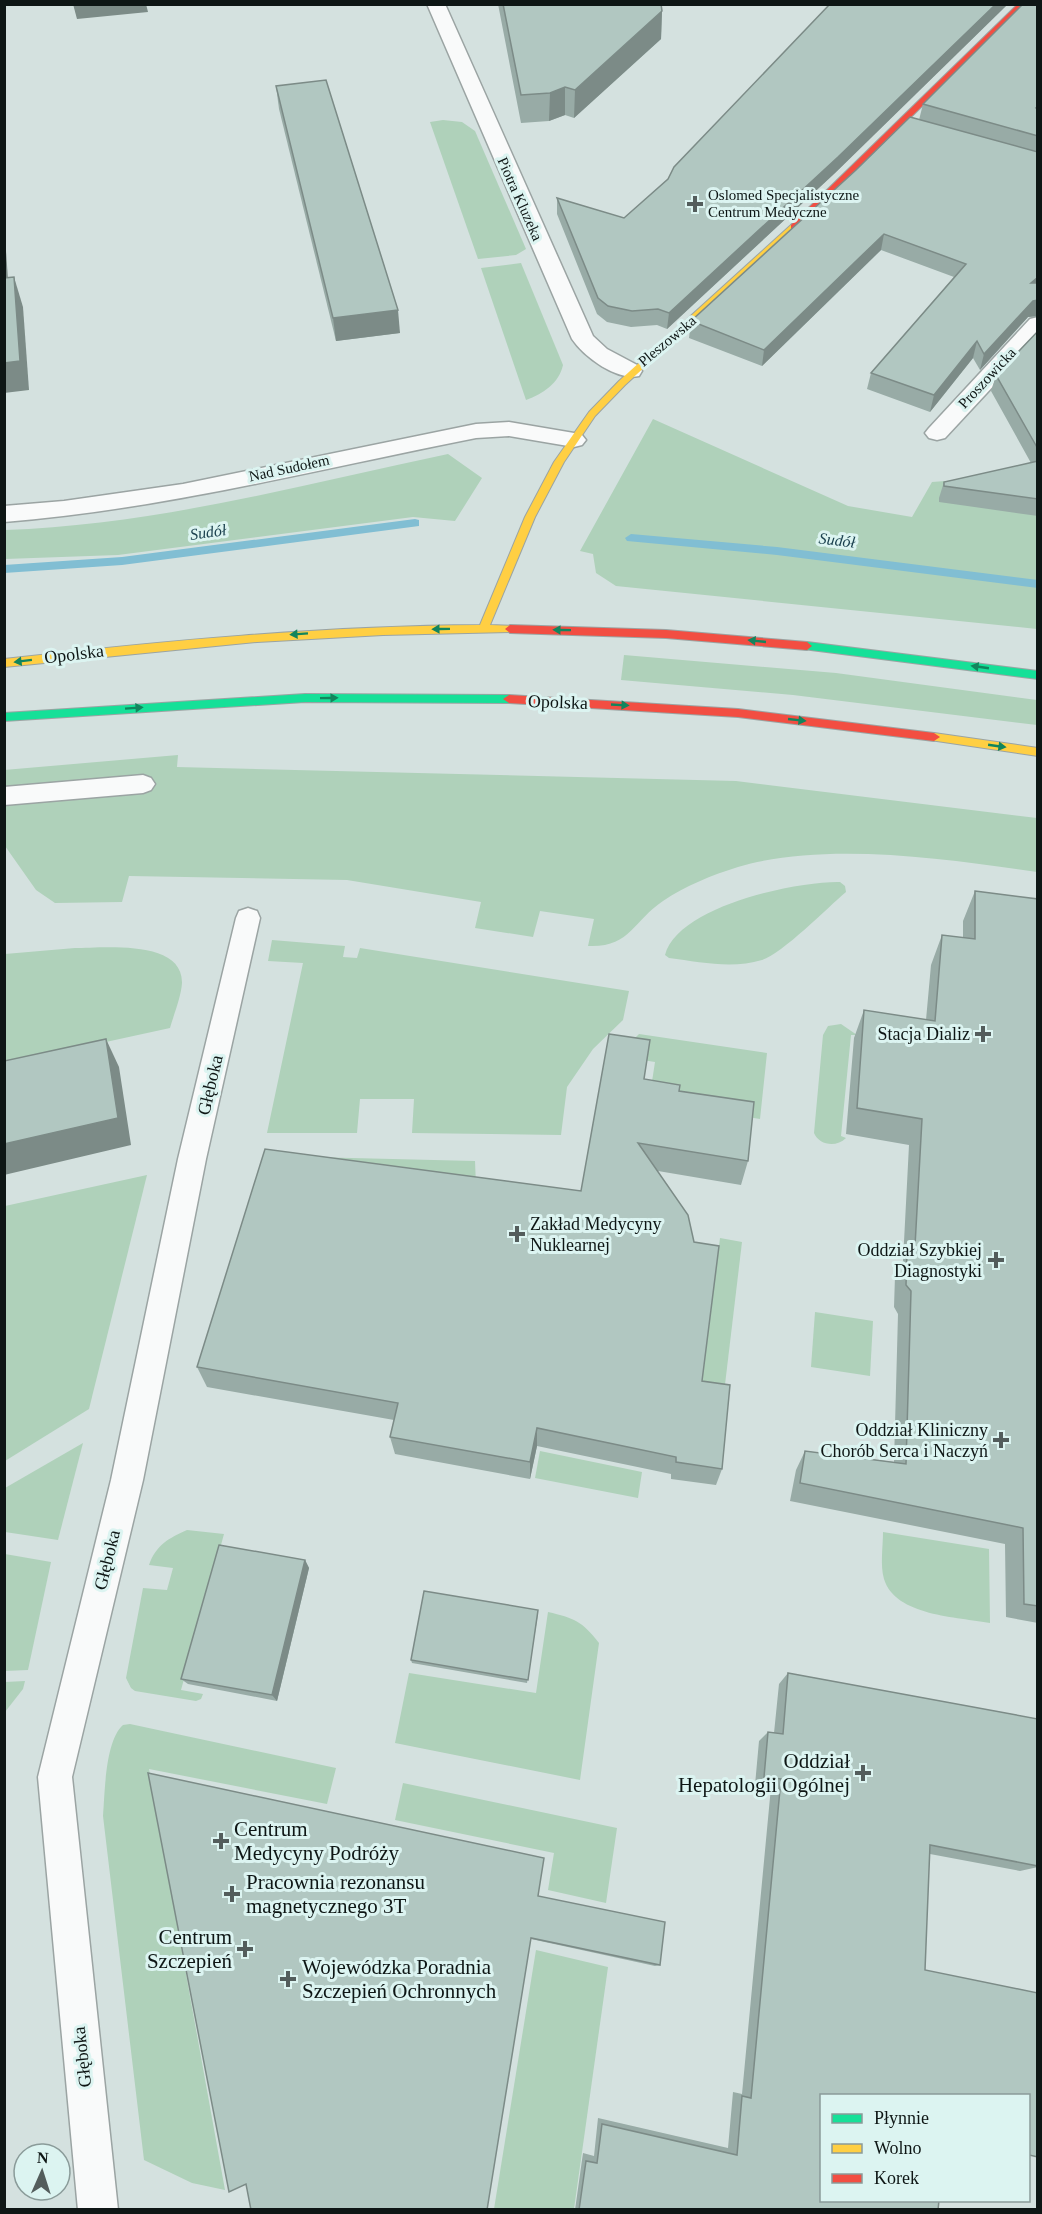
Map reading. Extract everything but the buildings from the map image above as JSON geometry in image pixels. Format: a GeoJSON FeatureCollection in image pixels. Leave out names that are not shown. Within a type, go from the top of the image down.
{"type":"FeatureCollection","features":[{"type":"Feature","properties":{"kind":"main road","name":"Pleszowska"},"geometry":{"type":"LineString","coordinates":[[484,628],[508,566],[574,440],[593,414],[631,371],[673,339],[911,126],[1023,4]]}},
{"type":"Feature","properties":{"kind":"main road","name":"Opolska"},"geometry":{"type":"LineString","coordinates":[[4,663],[143,645],[318,633],[484,628],[610,631],[736,639],[1038,675]]}},
{"type":"Feature","properties":{"kind":"main road","name":"Opolska"},"geometry":{"type":"LineString","coordinates":[[51,643],[143,645]]}},
{"type":"Feature","properties":{"kind":"main road","name":"Opolska"},"geometry":{"type":"LineString","coordinates":[[4,717],[196,703],[337,698],[565,702],[751,715],[1038,752]]}},
{"type":"Feature","properties":{"kind":"main road","name":"Opolska"},"geometry":{"type":"LineString","coordinates":[[4,727],[76,712]]}},
{"type":"Feature","properties":{"kind":"street","name":"Piotra Kluzeka"},"geometry":{"type":"LineString","coordinates":[[436,4],[583,339],[599,354],[631,371]]}},
{"type":"Feature","properties":{"kind":"street","name":"Proszowicka"},"geometry":{"type":"LineString","coordinates":[[937,433],[1038,324]]}},
{"type":"Feature","properties":{"kind":"street","name":"Nad Sudołem"},"geometry":{"type":"LineString","coordinates":[[4,514],[83,507],[170,493],[476,431],[508,429],[574,440]]}},
{"type":"Feature","properties":{"kind":"lane"},"geometry":{"type":"LineString","coordinates":[[4,796],[143,784]]}},
{"type":"Feature","properties":{"kind":"lane","name":"Głęboka"},"geometry":{"type":"LineString","coordinates":[[98,2210],[55,1777],[129,1469],[192,1159],[248,918]]}},
{"type":"Feature","properties":{"kind":"green space"},"geometry":{"type":"Polygon","coordinates":[[[443,120],[462,122],[475,131],[526,249],[516,255],[478,259],[430,122],[443,120]]]}},
{"type":"Feature","properties":{"kind":"green space"},"geometry":{"type":"Polygon","coordinates":[[[521,263],[563,365],[558,377],[549,387],[526,400],[481,268],[521,263]]]}},
{"type":"Feature","properties":{"kind":"green space"},"geometry":{"type":"Polygon","coordinates":[[[653,419],[848,506],[912,517],[932,482],[1037,474],[1037,629],[616,586],[596,573],[593,554],[580,551],[653,419]]]}},
{"type":"Feature","properties":{"kind":"green space"},"geometry":{"type":"Polygon","coordinates":[[[448,454],[482,478],[455,521],[413,517],[118,555],[5,559],[5,530],[61,527],[172,512],[448,454]]]}},
{"type":"Feature","properties":{"kind":"green space"},"geometry":{"type":"Polygon","coordinates":[[[624,655],[836,673],[1037,700],[1037,725],[793,695],[621,680],[624,655]]]}},
{"type":"Feature","properties":{"kind":"green space"},"geometry":{"type":"Polygon","coordinates":[[[178,755],[177,767],[736,781],[1037,818],[1037,872],[965,862],[887,855],[809,855],[772,859],[709,877],[663,901],[622,938],[613,943],[588,946],[594,919],[540,911],[533,937],[475,928],[481,902],[347,880],[129,876],[122,902],[55,903],[36,890],[5,846],[5,805],[147,777],[5,789],[4,770],[178,755]]]}},
{"type":"Feature","properties":{"kind":"green space"},"geometry":{"type":"Polygon","coordinates":[[[840,882],[845,886],[846,892],[793,940],[762,960],[751,963],[716,964],[669,958],[665,955],[674,938],[692,923],[715,910],[769,892],[796,886],[840,882]]]}},
{"type":"Feature","properties":{"kind":"green space"},"geometry":{"type":"Polygon","coordinates":[[[272,940],[345,946],[343,957],[357,958],[360,948],[629,991],[623,1020],[593,1049],[567,1087],[561,1135],[412,1133],[414,1099],[360,1099],[357,1133],[267,1133],[303,963],[268,961],[272,940]]]}},
{"type":"Feature","properties":{"kind":"green space"},"geometry":{"type":"Polygon","coordinates":[[[75,948],[139,949],[170,959],[179,969],[182,983],[170,1028],[5,1064],[5,954],[75,948]]]}},
{"type":"Feature","properties":{"kind":"green space"},"geometry":{"type":"Polygon","coordinates":[[[841,1024],[857,1035],[851,1035],[841,1136],[846,1138],[837,1143],[828,1144],[816,1137],[814,1133],[823,1035],[828,1026],[841,1024]]]}},
{"type":"Feature","properties":{"kind":"green space"},"geometry":{"type":"Polygon","coordinates":[[[639,1034],[767,1053],[760,1119],[649,1101],[655,1062],[617,1056],[639,1034]]]}},
{"type":"Feature","properties":{"kind":"green space"},"geometry":{"type":"Polygon","coordinates":[[[269,1156],[475,1161],[476,1186],[269,1156]]]}},
{"type":"Feature","properties":{"kind":"green space"},"geometry":{"type":"Polygon","coordinates":[[[147,1175],[89,1409],[5,1461],[5,1206],[147,1175]]]}},
{"type":"Feature","properties":{"kind":"green space"},"geometry":{"type":"Polygon","coordinates":[[[720,1238],[742,1242],[724,1393],[701,1389],[720,1238]]]}},
{"type":"Feature","properties":{"kind":"green space"},"geometry":{"type":"Polygon","coordinates":[[[815,1312],[873,1321],[870,1376],[811,1367],[815,1312]]]}},
{"type":"Feature","properties":{"kind":"green space"},"geometry":{"type":"Polygon","coordinates":[[[83,1443],[58,1540],[5,1532],[5,1488],[83,1443]]]}},
{"type":"Feature","properties":{"kind":"green space"},"geometry":{"type":"Polygon","coordinates":[[[540,1451],[642,1472],[638,1498],[535,1478],[540,1451]]]}},
{"type":"Feature","properties":{"kind":"green space"},"geometry":{"type":"Polygon","coordinates":[[[187,1530],[224,1534],[181,1690],[203,1694],[201,1699],[196,1701],[135,1691],[126,1678],[143,1588],[167,1590],[173,1568],[149,1565],[155,1552],[164,1543],[187,1530]]]}},
{"type":"Feature","properties":{"kind":"green space"},"geometry":{"type":"Polygon","coordinates":[[[883,1532],[989,1549],[990,1623],[929,1613],[901,1601],[890,1591],[884,1579],[883,1532]]]}},
{"type":"Feature","properties":{"kind":"green space"},"geometry":{"type":"Polygon","coordinates":[[[5,1554],[51,1562],[28,1670],[5,1671],[5,1554]]]}},
{"type":"Feature","properties":{"kind":"green space"},"geometry":{"type":"Polygon","coordinates":[[[548,1612],[577,1622],[588,1630],[599,1643],[580,1780],[395,1743],[409,1673],[536,1693],[548,1612]]]}},
{"type":"Feature","properties":{"kind":"green space"},"geometry":{"type":"Polygon","coordinates":[[[25,1681],[23,1689],[5,1712],[5,1682],[25,1681]]]}},
{"type":"Feature","properties":{"kind":"green space"},"geometry":{"type":"Polygon","coordinates":[[[130,1724],[336,1768],[327,1804],[149,1769],[225,2190],[192,2183],[144,2160],[103,1816],[109,1754],[117,1733],[123,1725],[130,1724]]]}},
{"type":"Feature","properties":{"kind":"green space"},"geometry":{"type":"Polygon","coordinates":[[[403,1783],[617,1828],[606,1903],[548,1890],[554,1853],[395,1820],[403,1783]]]}},
{"type":"Feature","properties":{"kind":"green space"},"geometry":{"type":"Polygon","coordinates":[[[536,1950],[608,1967],[574,2209],[494,2209],[536,1950]]]}},
{"type":"Feature","properties":{"kind":"waterway","name":"Sudół"},"geometry":{"type":"LineString","coordinates":[[4,569],[122,561],[415,523]]}},
{"type":"Feature","properties":{"kind":"waterway","name":"Sudół"},"geometry":{"type":"LineString","coordinates":[[631,538],[777,551],[1038,584]]}},
{"type":"Feature","properties":{"kind":"traffic: fast"},"geometry":{"type":"LineString","coordinates":[[807,646],[1038,675]]}},
{"type":"Feature","properties":{"kind":"traffic: fast"},"geometry":{"type":"LineString","coordinates":[[4,717],[305,698],[509,699]]}},
{"type":"Feature","properties":{"kind":"traffic: slow"},"geometry":{"type":"LineString","coordinates":[[484,628],[530,517],[559,462],[592,414],[622,383],[794,227]]}},
{"type":"Feature","properties":{"kind":"traffic: slow"},"geometry":{"type":"LineString","coordinates":[[4,663],[257,638],[383,631],[510,629]]}},
{"type":"Feature","properties":{"kind":"traffic: slow"},"geometry":{"type":"LineString","coordinates":[[934,737],[1038,752]]}},
{"type":"Feature","properties":{"kind":"traffic: jam"},"geometry":{"type":"LineString","coordinates":[[794,227],[1023,4]]}},
{"type":"Feature","properties":{"kind":"traffic: jam"},"geometry":{"type":"LineString","coordinates":[[510,629],[666,634],[807,646]]}},
{"type":"Feature","properties":{"kind":"traffic: jam"},"geometry":{"type":"LineString","coordinates":[[509,699],[738,713],[934,737]]}},
{"type":"Feature","properties":{"kind":"place","name":"Oslomed Specjalistyczne Centrum Medyczne"},"geometry":{"type":"Point","coordinates":[695,204]}},
{"type":"Feature","properties":{"kind":"place","name":"Stacja Dializ"},"geometry":{"type":"Point","coordinates":[983,1034]}},
{"type":"Feature","properties":{"kind":"place","name":"Zakład Medycyny Nuklearnej"},"geometry":{"type":"Point","coordinates":[517,1234]}},
{"type":"Feature","properties":{"kind":"place","name":"Oddział Szybkiej Diagnostyki"},"geometry":{"type":"Point","coordinates":[996,1260]}},
{"type":"Feature","properties":{"kind":"place","name":"Oddział Kliniczny Chorób Serca i Naczyń"},"geometry":{"type":"Point","coordinates":[1001,1440]}},
{"type":"Feature","properties":{"kind":"place","name":"Oddział Hepatologii Ogólnej"},"geometry":{"type":"Point","coordinates":[863,1773]}},
{"type":"Feature","properties":{"kind":"place","name":"Centrum Medycyny Podróży"},"geometry":{"type":"Point","coordinates":[221,1841]}},
{"type":"Feature","properties":{"kind":"place","name":"Pracownia rezonansu magnetycznego 3T"},"geometry":{"type":"Point","coordinates":[232,1894]}},
{"type":"Feature","properties":{"kind":"place","name":"Centrum Szczepień"},"geometry":{"type":"Point","coordinates":[245,1949]}},
{"type":"Feature","properties":{"kind":"place","name":"Wojewódzka Poradnia Szczepień Ochronnych"},"geometry":{"type":"Point","coordinates":[288,1979]}}]}
